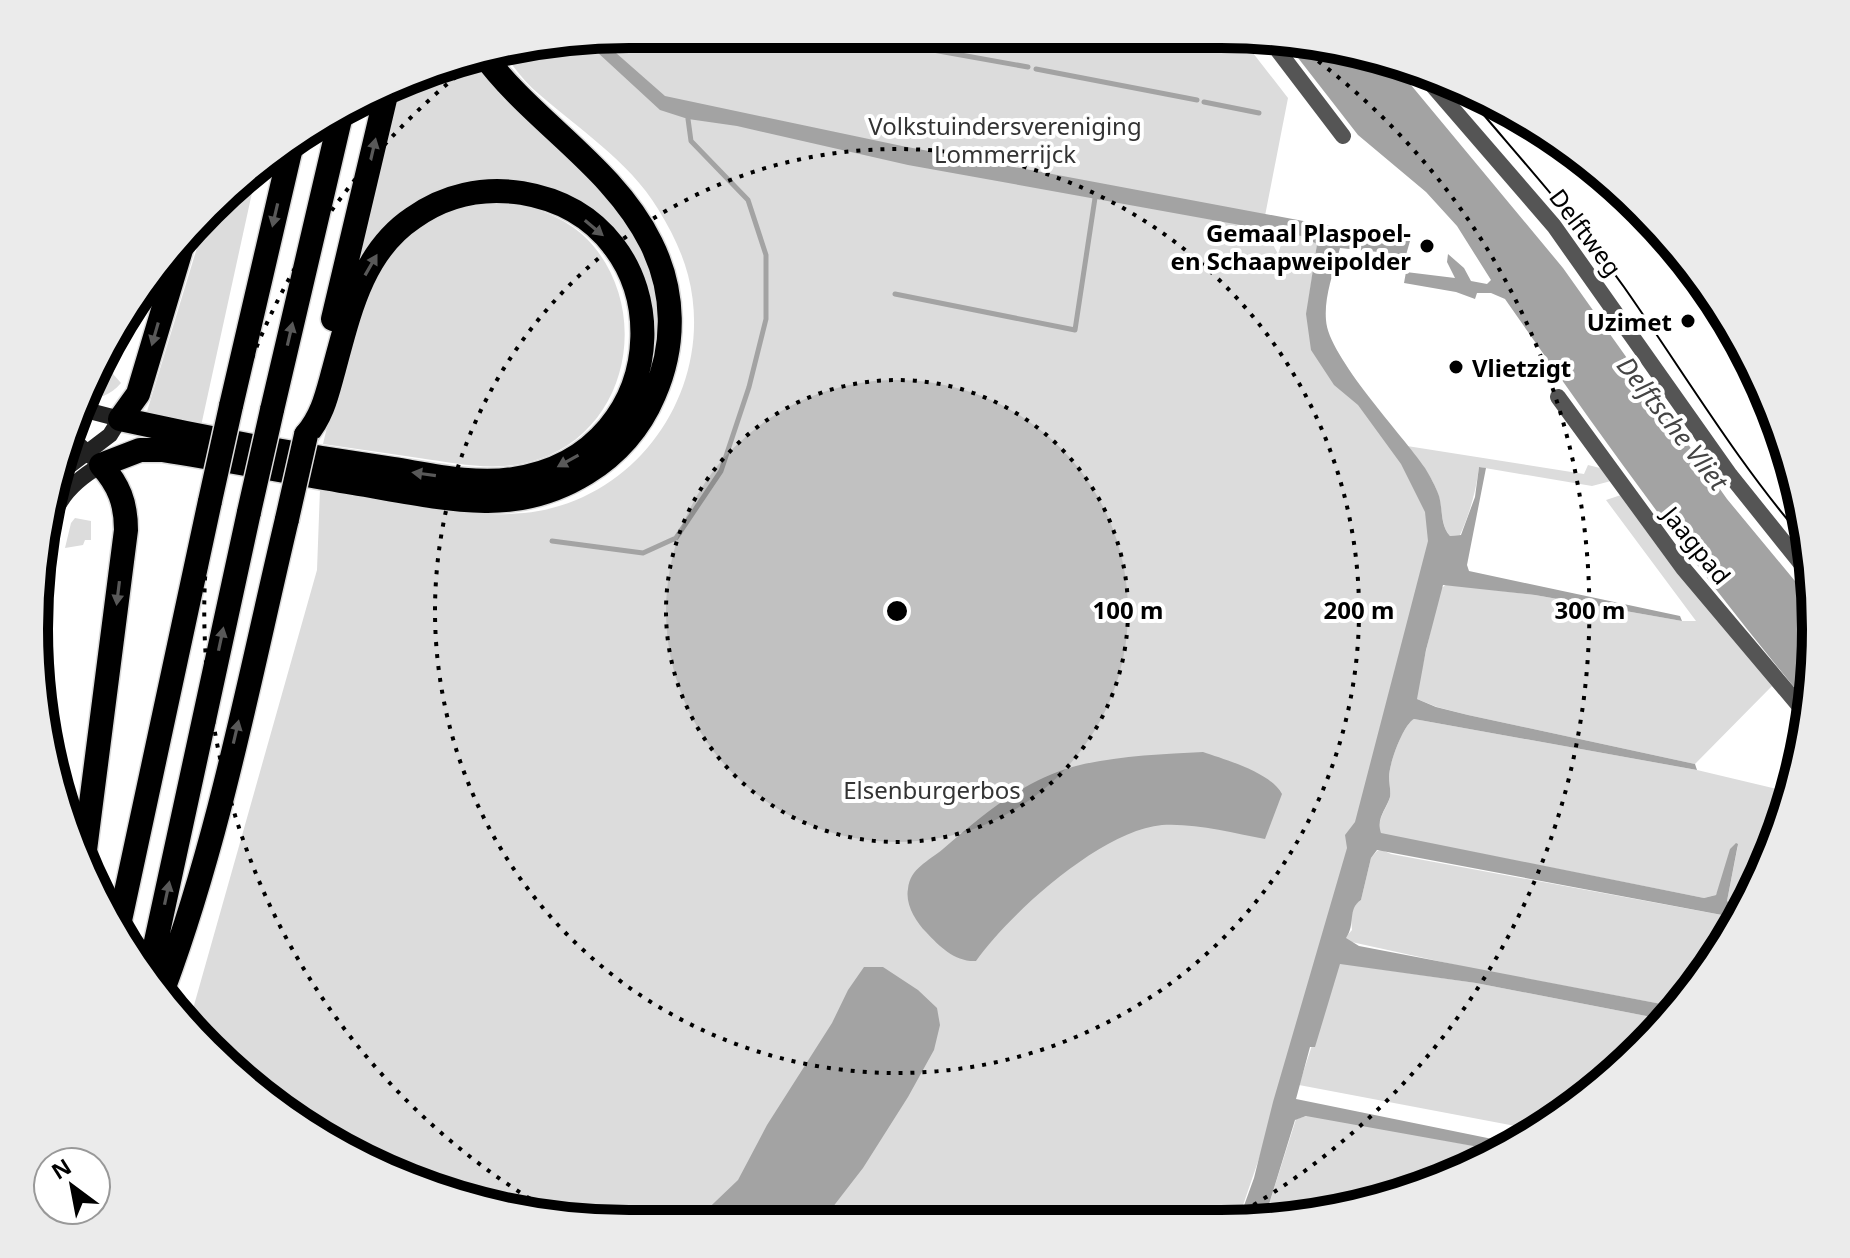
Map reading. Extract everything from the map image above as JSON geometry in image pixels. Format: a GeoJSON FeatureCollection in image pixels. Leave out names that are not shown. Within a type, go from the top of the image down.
{"type":"FeatureCollection","features":[{"type":"Feature","properties":{"kind":"highway"},"geometry":{"type":"LineString","coordinates":[[87,837],[126,530],[122,495],[96,453],[166,451],[378,487],[485,501],[531,496],[572,482],[606,460],[632,435],[647,412],[666,363],[670,327],[666,281],[651,243],[624,202],[508,87],[491,65]]}},
{"type":"Feature","properties":{"kind":"highway"},"geometry":{"type":"LineString","coordinates":[[166,981],[186,927],[218,808],[312,423],[384,102]]}},
{"type":"Feature","properties":{"kind":"highway"},"geometry":{"type":"LineString","coordinates":[[152,960],[249,512],[338,126]]}},
{"type":"Feature","properties":{"kind":"highway"},"geometry":{"type":"LineString","coordinates":[[122,912],[231,406],[288,158]]}},
{"type":"Feature","properties":{"kind":"highway"},"geometry":{"type":"LineString","coordinates":[[177,264],[142,383],[132,404],[120,419],[344,462],[447,477],[502,481],[545,472],[573,459],[602,437],[620,415],[633,390],[641,361],[643,329],[638,297],[625,266],[605,237],[590,224],[547,199],[489,190],[431,206],[397,230],[366,272],[352,303],[312,423]]}},
{"type":"Feature","properties":{"kind":"street"},"geometry":{"type":"LineString","coordinates":[[1278,51],[1343,136]]}},
{"type":"Feature","properties":{"kind":"street","name":"Delftweg"},"geometry":{"type":"LineString","coordinates":[[1436,89],[1554,226],[1730,475],[1798,559]]}},
{"type":"Feature","properties":{"kind":"street","name":"Jaagpad"},"geometry":{"type":"LineString","coordinates":[[1558,397],[1674,556],[1797,703]]}},
{"type":"Feature","properties":{"kind":"street"},"geometry":{"type":"LineString","coordinates":[[65,493],[120,419],[90,411]]}},
{"type":"Feature","properties":{"kind":"street"},"geometry":{"type":"LineString","coordinates":[[79,442],[96,453]]}},
{"type":"Feature","properties":{"kind":"street"},"geometry":{"type":"LineString","coordinates":[[72,466],[96,453]]}},
{"type":"Feature","properties":{"kind":"green space","name":"Elsenburgerbos"},"geometry":{"type":"Polygon","coordinates":[[[591,49],[1250,49],[1288,98],[1263,226],[1278,254],[1285,233],[1302,236],[1317,244],[1308,305],[1405,458],[1439,531],[1373,826],[1242,1209],[629,1210],[591,1209],[516,1199],[407,1166],[338,1132],[275,1090],[218,1040],[192,1012],[317,570],[320,489],[473,513],[524,513],[565,504],[602,487],[634,462],[660,432],[679,396],[691,357],[694,317],[688,275],[672,233],[646,191],[632,175],[520,75],[509,61],[591,49]]]}},
{"type":"Feature","properties":{"kind":"green space"},"geometry":{"type":"Polygon","coordinates":[[[478,68],[504,100],[600,183],[643,235],[666,333],[647,385],[654,327],[644,282],[569,198],[526,183],[468,184],[353,280],[394,98],[478,68]]]}},
{"type":"Feature","properties":{"kind":"green space"},"geometry":{"type":"Polygon","coordinates":[[[254,186],[201,426],[145,418],[200,237],[254,186]]]}},
{"type":"Feature","properties":{"kind":"green space"},"geometry":{"type":"Polygon","coordinates":[[[506,200],[549,214],[578,231],[607,266],[620,297],[625,330],[622,362],[612,393],[594,421],[570,443],[539,459],[509,466],[465,465],[323,444],[355,309],[397,239],[457,204],[506,200]]]}},
{"type":"Feature","properties":{"kind":"green space"},"geometry":{"type":"Polygon","coordinates":[[[113,374],[121,383],[108,394],[96,397],[113,374]]]}},
{"type":"Feature","properties":{"kind":"green space"},"geometry":{"type":"Polygon","coordinates":[[[1407,446],[1584,474],[1588,465],[1600,468],[1611,481],[1592,486],[1479,467],[1464,527],[1460,535],[1450,536],[1435,487],[1407,446]]]}},
{"type":"Feature","properties":{"kind":"green space"},"geometry":{"type":"Polygon","coordinates":[[[1621,495],[1772,686],[1695,764],[1468,715],[1417,699],[1440,589],[1447,584],[1696,621],[1606,500],[1621,495]]]}},
{"type":"Feature","properties":{"kind":"green space"},"geometry":{"type":"Polygon","coordinates":[[[75,518],[91,521],[91,540],[85,540],[83,545],[65,548],[71,523],[75,518]]]}},
{"type":"Feature","properties":{"kind":"green space"},"geometry":{"type":"Polygon","coordinates":[[[1414,719],[1697,770],[1779,789],[1758,851],[1732,905],[1727,901],[1738,845],[1716,895],[1704,898],[1381,834],[1381,819],[1390,797],[1391,763],[1414,719]]]}},
{"type":"Feature","properties":{"kind":"green space"},"geometry":{"type":"Polygon","coordinates":[[[1377,851],[1726,916],[1704,952],[1664,1005],[1474,969],[1347,941],[1345,938],[1352,930],[1353,909],[1361,900],[1371,858],[1377,851]]]}},
{"type":"Feature","properties":{"kind":"green space"},"geometry":{"type":"Polygon","coordinates":[[[1339,963],[1476,983],[1653,1017],[1575,1090],[1520,1127],[1299,1085],[1339,963]]]}},
{"type":"Feature","properties":{"kind":"green space"},"geometry":{"type":"Polygon","coordinates":[[[1317,1116],[1483,1148],[1443,1166],[1371,1190],[1334,1199],[1268,1208],[1296,1119],[1317,1116]]]}},
{"type":"Feature","properties":{"kind":"water"},"geometry":{"type":"Polygon","coordinates":[[[611,48],[665,96],[902,146],[1410,241],[1406,255],[1340,248],[1328,293],[1326,320],[1330,336],[1352,374],[1429,474],[1439,496],[1443,522],[1450,536],[1461,535],[1475,497],[1479,467],[1486,468],[1467,565],[1469,571],[1680,616],[1682,621],[1535,595],[1443,585],[1417,699],[1468,715],[1695,764],[1697,770],[1414,719],[1401,737],[1391,763],[1390,797],[1381,818],[1381,833],[1704,898],[1716,895],[1730,849],[1738,844],[1727,901],[1732,905],[1726,916],[1377,850],[1371,858],[1361,900],[1354,908],[1346,938],[1359,946],[1664,1005],[1658,1012],[1653,1017],[1476,983],[1340,964],[1315,1047],[1310,1047],[1296,1099],[1497,1140],[1482,1148],[1306,1116],[1295,1120],[1268,1208],[1243,1209],[1347,848],[1345,835],[1355,822],[1428,541],[1425,512],[1401,464],[1358,405],[1334,385],[1311,350],[1306,314],[1317,244],[1301,236],[908,165],[737,126],[688,119],[660,110],[594,49],[611,48]]]}},
{"type":"Feature","properties":{"kind":"water","name":"Delftsche Vliet"},"geometry":{"type":"Polygon","coordinates":[[[1294,53],[1334,59],[1405,78],[1563,268],[1727,499],[1801,588],[1798,692],[1652,505],[1505,299],[1491,293],[1477,293],[1475,299],[1456,292],[1404,283],[1406,272],[1455,278],[1447,262],[1448,254],[1464,268],[1471,281],[1487,284],[1491,280],[1457,226],[1426,192],[1358,135],[1294,53]]]}},
{"type":"Feature","properties":{"kind":"water"},"geometry":{"type":"Polygon","coordinates":[[[119,352],[113,374],[101,387],[119,352]]]}},
{"type":"Feature","properties":{"kind":"water"},"geometry":{"type":"Polygon","coordinates":[[[1203,752],[1258,773],[1282,794],[1265,839],[1188,826],[1162,825],[1138,830],[1085,858],[1059,877],[1011,921],[976,961],[961,959],[948,952],[931,938],[915,918],[908,895],[916,870],[1021,789],[1076,766],[1139,756],[1203,752]]]}},
{"type":"Feature","properties":{"kind":"water"},"geometry":{"type":"Polygon","coordinates":[[[864,967],[883,967],[918,990],[937,1008],[940,1025],[934,1050],[863,1168],[831,1210],[707,1210],[738,1180],[767,1125],[832,1023],[848,990],[864,967]]]}},
{"type":"Feature","properties":{"kind":"waterway"},"geometry":{"type":"LineString","coordinates":[[933,50],[1028,67]]}},
{"type":"Feature","properties":{"kind":"waterway"},"geometry":{"type":"LineString","coordinates":[[1036,69],[1197,100]]}},
{"type":"Feature","properties":{"kind":"waterway"},"geometry":{"type":"LineString","coordinates":[[1204,102],[1259,113]]}},
{"type":"Feature","properties":{"kind":"waterway"},"geometry":{"type":"LineString","coordinates":[[552,541],[643,553],[676,538],[721,471],[749,387],[766,319],[766,255],[748,200],[691,141],[688,119]]}},
{"type":"Feature","properties":{"kind":"waterway"},"geometry":{"type":"LineString","coordinates":[[895,294],[1075,330],[1095,198]]}},
{"type":"Feature","properties":{"kind":"tram line"},"geometry":{"type":"LineString","coordinates":[[1478,108],[1606,262],[1735,450],[1793,526]]}},
{"type":"Feature","properties":{"kind":"place","name":"Gemaal Plaspoel- en Schaapweipolder"},"geometry":{"type":"Point","coordinates":[1427,246]}},
{"type":"Feature","properties":{"kind":"place","name":"Uzimet"},"geometry":{"type":"Point","coordinates":[1688,321]}},
{"type":"Feature","properties":{"kind":"place","name":"Vlietzigt"},"geometry":{"type":"Point","coordinates":[1456,367]}},
{"type":"Feature","properties":{"kind":"park label","name":"Volkstuindersvereniging Lommerrijck"},"geometry":{"type":"Point","coordinates":[1005,139]}}]}
